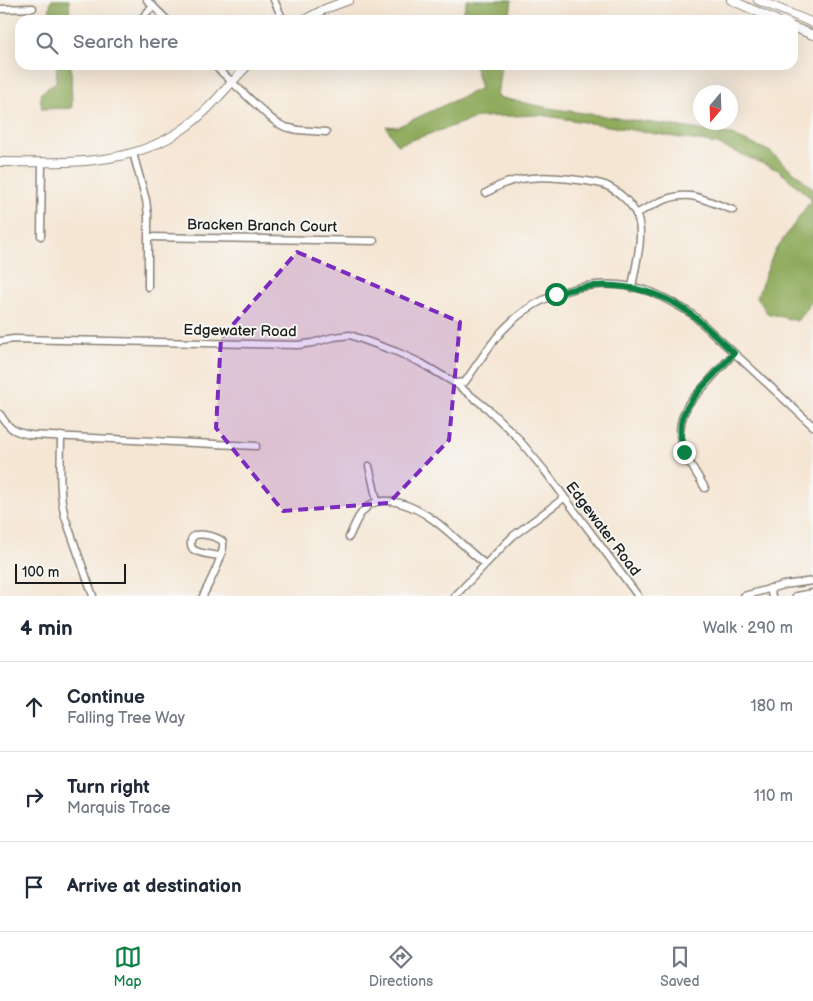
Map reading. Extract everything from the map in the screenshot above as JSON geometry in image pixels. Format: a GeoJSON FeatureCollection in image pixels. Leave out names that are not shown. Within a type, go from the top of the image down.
{"type":"FeatureCollection","features":[{"type":"Feature","properties":{"kind":"street"},"geometry":{"type":"LineString","coordinates":[[147,0],[162,15]]}},
{"type":"Feature","properties":{"kind":"street"},"geometry":{"type":"LineString","coordinates":[[274,0],[281,15]]}},
{"type":"Feature","properties":{"kind":"street"},"geometry":{"type":"LineString","coordinates":[[314,15],[349,0]]}},
{"type":"Feature","properties":{"kind":"street"},"geometry":{"type":"LineString","coordinates":[[731,0],[765,15]]}},
{"type":"Feature","properties":{"kind":"street"},"geometry":{"type":"LineString","coordinates":[[758,0],[794,15]]}},
{"type":"Feature","properties":{"kind":"street"},"geometry":{"type":"LineString","coordinates":[[145,15],[153,6]]}},
{"type":"Feature","properties":{"kind":"street"},"geometry":{"type":"LineString","coordinates":[[0,9],[33,8]]}},
{"type":"Feature","properties":{"kind":"street"},"geometry":{"type":"LineString","coordinates":[[798,17],[813,23]]}},
{"type":"Feature","properties":{"kind":"street"},"geometry":{"type":"LineString","coordinates":[[798,29],[813,35]]}},
{"type":"Feature","properties":{"kind":"street"},"geometry":{"type":"LineString","coordinates":[[219,70],[277,123],[298,130],[326,132]]}},
{"type":"Feature","properties":{"kind":"street"},"geometry":{"type":"LineString","coordinates":[[0,162],[84,162],[107,160],[156,145],[187,126],[243,70]]}},
{"type":"Feature","properties":{"kind":"street"},"geometry":{"type":"LineString","coordinates":[[133,153],[146,200],[148,215],[148,287]]}},
{"type":"Feature","properties":{"kind":"street"},"geometry":{"type":"LineString","coordinates":[[41,236],[42,162]]}},
{"type":"Feature","properties":{"kind":"street"},"geometry":{"type":"LineString","coordinates":[[486,193],[507,182],[549,177],[603,184],[615,191],[630,204],[639,221],[640,236],[632,288]]}},
{"type":"Feature","properties":{"kind":"street"},"geometry":{"type":"LineString","coordinates":[[636,214],[661,201],[679,196],[696,197],[733,210]]}},
{"type":"Feature","properties":{"kind":"street","name":"Bracken Branch Court"},"geometry":{"type":"LineString","coordinates":[[149,237],[374,241]]}},
{"type":"Feature","properties":{"kind":"street"},"geometry":{"type":"LineString","coordinates":[[455,383],[465,382],[502,330],[537,302],[576,288],[617,285],[651,292],[671,301],[692,314],[813,426]]}},
{"type":"Feature","properties":{"kind":"street","name":"Edgewater Road"},"geometry":{"type":"LineString","coordinates":[[0,341],[14,338],[298,345],[350,335],[397,352],[455,383],[488,409],[516,436],[638,596]]}},
{"type":"Feature","properties":{"kind":"street"},"geometry":{"type":"LineString","coordinates":[[705,488],[684,452],[680,437],[682,416],[689,403],[734,353]]}},
{"type":"Feature","properties":{"kind":"street"},"geometry":{"type":"LineString","coordinates":[[0,414],[6,424],[12,430],[19,433],[256,446]]}},
{"type":"Feature","properties":{"kind":"street"},"geometry":{"type":"LineString","coordinates":[[61,436],[62,504],[93,596]]}},
{"type":"Feature","properties":{"kind":"street"},"geometry":{"type":"LineString","coordinates":[[369,466],[377,501]]}},
{"type":"Feature","properties":{"kind":"street"},"geometry":{"type":"LineString","coordinates":[[455,596],[513,536],[564,498]]}},
{"type":"Feature","properties":{"kind":"street"},"geometry":{"type":"LineString","coordinates":[[349,537],[367,507],[377,501],[389,500],[424,513],[485,564]]}},
{"type":"Feature","properties":{"kind":"street"},"geometry":{"type":"LineString","coordinates":[[203,596],[224,547],[223,542],[218,537],[198,534],[192,538],[191,545],[196,551],[220,556]]}},
{"type":"Feature","properties":{"kind":"street"},"geometry":{"type":"LineString","coordinates":[[744,596],[783,585],[813,581]]}},
{"type":"Feature","properties":{"kind":"street"},"geometry":{"type":"LineString","coordinates":[[770,588],[772,596]]}},
{"type":"Feature","properties":{"kind":"street"},"geometry":{"type":"LineString","coordinates":[[796,596],[813,593]]}},
{"type":"Feature","properties":{"kind":"highlighted area"},"geometry":{"type":"Polygon","coordinates":[[[297,252],[460,322],[449,440],[389,503],[283,511],[216,428],[221,338],[297,252]]]}},
{"type":"Feature","properties":{"kind":"green space"},"geometry":{"type":"Polygon","coordinates":[[[51,0],[69,0],[70,15],[49,15],[51,0]]]}},
{"type":"Feature","properties":{"kind":"green space"},"geometry":{"type":"Polygon","coordinates":[[[467,0],[512,0],[510,15],[462,15],[467,0]]]}},
{"type":"Feature","properties":{"kind":"green space"},"geometry":{"type":"Polygon","coordinates":[[[57,70],[71,70],[72,108],[42,109],[40,94],[56,82],[57,70]]]}},
{"type":"Feature","properties":{"kind":"green space"},"geometry":{"type":"Polygon","coordinates":[[[476,70],[500,70],[497,97],[549,108],[729,134],[769,151],[813,188],[813,300],[797,321],[767,313],[757,297],[774,252],[812,199],[778,170],[717,144],[541,115],[479,117],[397,145],[386,126],[397,127],[481,88],[476,70]]]}},
{"type":"Feature","properties":{"kind":"route"},"geometry":{"type":"LineString","coordinates":[[556,294],[576,288],[601,285],[617,285],[651,292],[671,301],[692,314],[734,353],[685,409],[680,432],[684,452]]}}]}
